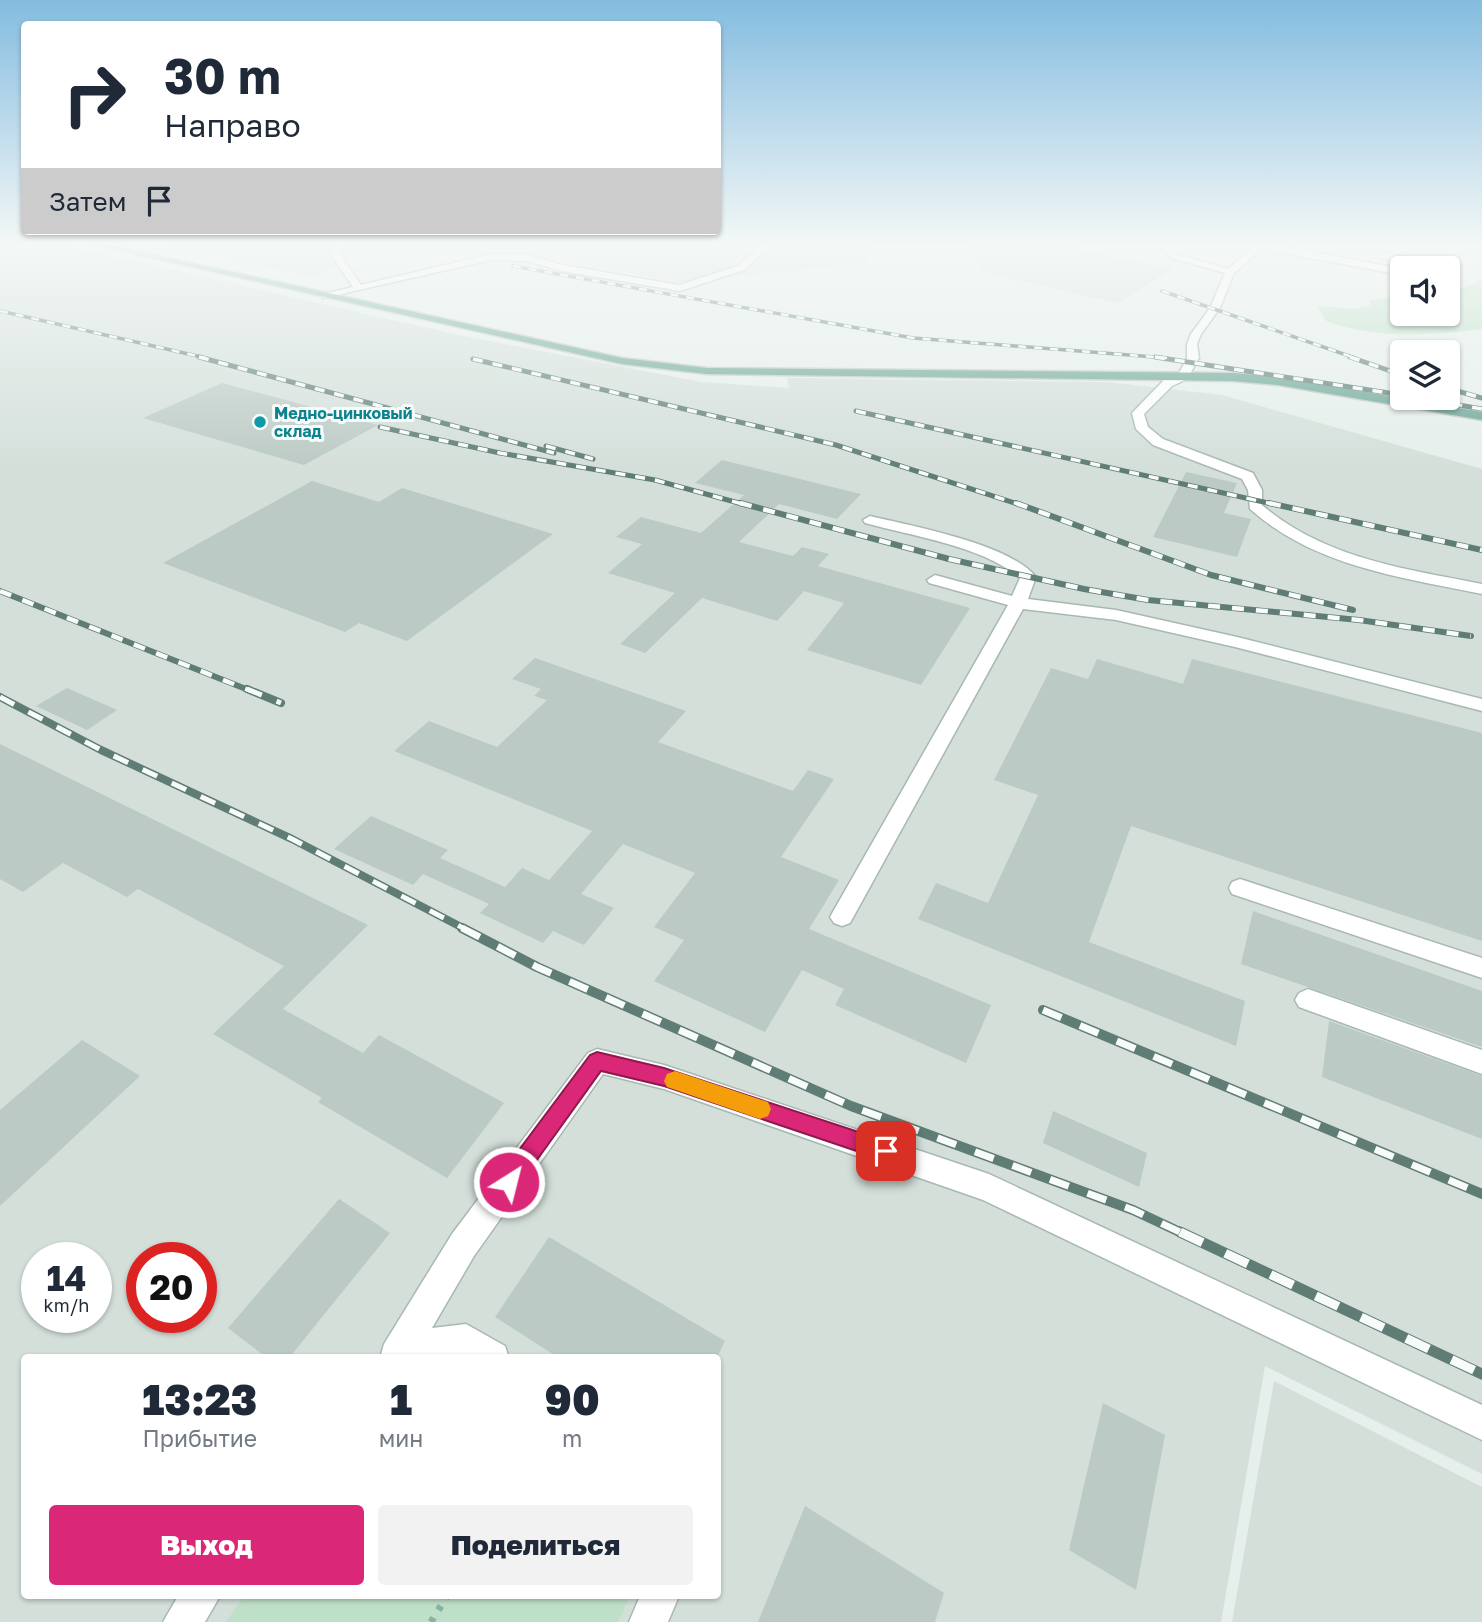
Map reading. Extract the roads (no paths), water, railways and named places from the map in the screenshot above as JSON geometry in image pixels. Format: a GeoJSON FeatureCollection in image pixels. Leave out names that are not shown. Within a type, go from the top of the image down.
{"type":"FeatureCollection","features":[{"type":"Feature","properties":{"kind":"main road"},"geometry":{"type":"LineString","coordinates":[[434,319],[668,368],[707,371],[1184,377],[1278,381],[1482,416]]}},
{"type":"Feature","properties":{"kind":"street"},"geometry":{"type":"LineString","coordinates":[[1207,319],[1195,334],[1192,344],[1193,358],[1184,377],[1168,383],[1138,413],[1139,423],[1147,435],[1174,449],[1248,476],[1255,489],[1255,506],[1265,517],[1298,538],[1384,567],[1482,589]]}},
{"type":"Feature","properties":{"kind":"street"},"geometry":{"type":"LineString","coordinates":[[842,917],[1018,603],[1028,577],[1022,568],[994,555],[870,520]]}},
{"type":"Feature","properties":{"kind":"street"},"geometry":{"type":"LineString","coordinates":[[935,580],[1018,603],[1116,614],[1482,705]]}},
{"type":"Feature","properties":{"kind":"street"},"geometry":{"type":"LineString","coordinates":[[1240,888],[1482,968]]}},
{"type":"Feature","properties":{"kind":"street"},"geometry":{"type":"LineString","coordinates":[[1308,1000],[1482,1062]]}},
{"type":"Feature","properties":{"kind":"street"},"geometry":{"type":"LineString","coordinates":[[398,1353],[463,1244],[597,1061],[664,1077],[989,1188],[1482,1423]]}},
{"type":"Feature","properties":{"kind":"street"},"geometry":{"type":"LineString","coordinates":[[398,1353],[466,1340],[487,1354]]}},
{"type":"Feature","properties":{"kind":"street"},"geometry":{"type":"LineString","coordinates":[[183,1622],[199,1599]]}},
{"type":"Feature","properties":{"kind":"street"},"geometry":{"type":"LineString","coordinates":[[648,1622],[659,1599]]}},
{"type":"Feature","properties":{"kind":"railway"},"geometry":{"type":"LineString","coordinates":[[34,319],[206,358]]}},
{"type":"Feature","properties":{"kind":"railway"},"geometry":{"type":"LineString","coordinates":[[806,319],[913,338],[1156,357]]}},
{"type":"Feature","properties":{"kind":"railway"},"geometry":{"type":"LineString","coordinates":[[1242,319],[1355,358]]}},
{"type":"Feature","properties":{"kind":"railway"},"geometry":{"type":"LineString","coordinates":[[199,357],[554,453]]}},
{"type":"Feature","properties":{"kind":"railway"},"geometry":{"type":"LineString","coordinates":[[1156,357],[1167,358]]}},
{"type":"Feature","properties":{"kind":"railway"},"geometry":{"type":"LineString","coordinates":[[1156,357],[1390,393]]}},
{"type":"Feature","properties":{"kind":"railway"},"geometry":{"type":"LineString","coordinates":[[1350,357],[1390,371]]}},
{"type":"Feature","properties":{"kind":"railway"},"geometry":{"type":"LineString","coordinates":[[473,359],[836,445],[1021,505]]}},
{"type":"Feature","properties":{"kind":"railway"},"geometry":{"type":"LineString","coordinates":[[1460,392],[1482,398]]}},
{"type":"Feature","properties":{"kind":"railway"},"geometry":{"type":"LineString","coordinates":[[1460,405],[1482,409]]}},
{"type":"Feature","properties":{"kind":"railway"},"geometry":{"type":"LineString","coordinates":[[856,411],[1277,505]]}},
{"type":"Feature","properties":{"kind":"railway"},"geometry":{"type":"LineString","coordinates":[[380,427],[500,453],[655,480],[746,505]]}},
{"type":"Feature","properties":{"kind":"railway"},"geometry":{"type":"LineString","coordinates":[[546,446],[593,459]]}},
{"type":"Feature","properties":{"kind":"railway"},"geometry":{"type":"LineString","coordinates":[[740,503],[949,559],[1084,589],[1148,600],[1359,620],[1471,636]]}},
{"type":"Feature","properties":{"kind":"railway"},"geometry":{"type":"LineString","coordinates":[[1016,503],[1211,575],[1353,610]]}},
{"type":"Feature","properties":{"kind":"railway"},"geometry":{"type":"LineString","coordinates":[[1269,503],[1482,550]]}},
{"type":"Feature","properties":{"kind":"railway"},"geometry":{"type":"LineString","coordinates":[[0,591],[251,691]]}},
{"type":"Feature","properties":{"kind":"railway"},"geometry":{"type":"LineString","coordinates":[[247,689],[281,703]]}},
{"type":"Feature","properties":{"kind":"railway"},"geometry":{"type":"LineString","coordinates":[[0,697],[101,750],[292,839],[465,929]]}},
{"type":"Feature","properties":{"kind":"railway"},"geometry":{"type":"LineString","coordinates":[[462,928],[537,967],[851,1106],[1133,1210],[1184,1234]]}},
{"type":"Feature","properties":{"kind":"railway"},"geometry":{"type":"LineString","coordinates":[[1043,1010],[1482,1194]]}},
{"type":"Feature","properties":{"kind":"railway"},"geometry":{"type":"LineString","coordinates":[[1180,1232],[1482,1374]]}},
{"type":"Feature","properties":{"kind":"place","name":"Медно-цинковый склад"},"geometry":{"type":"Point","coordinates":[260,422]}}]}
